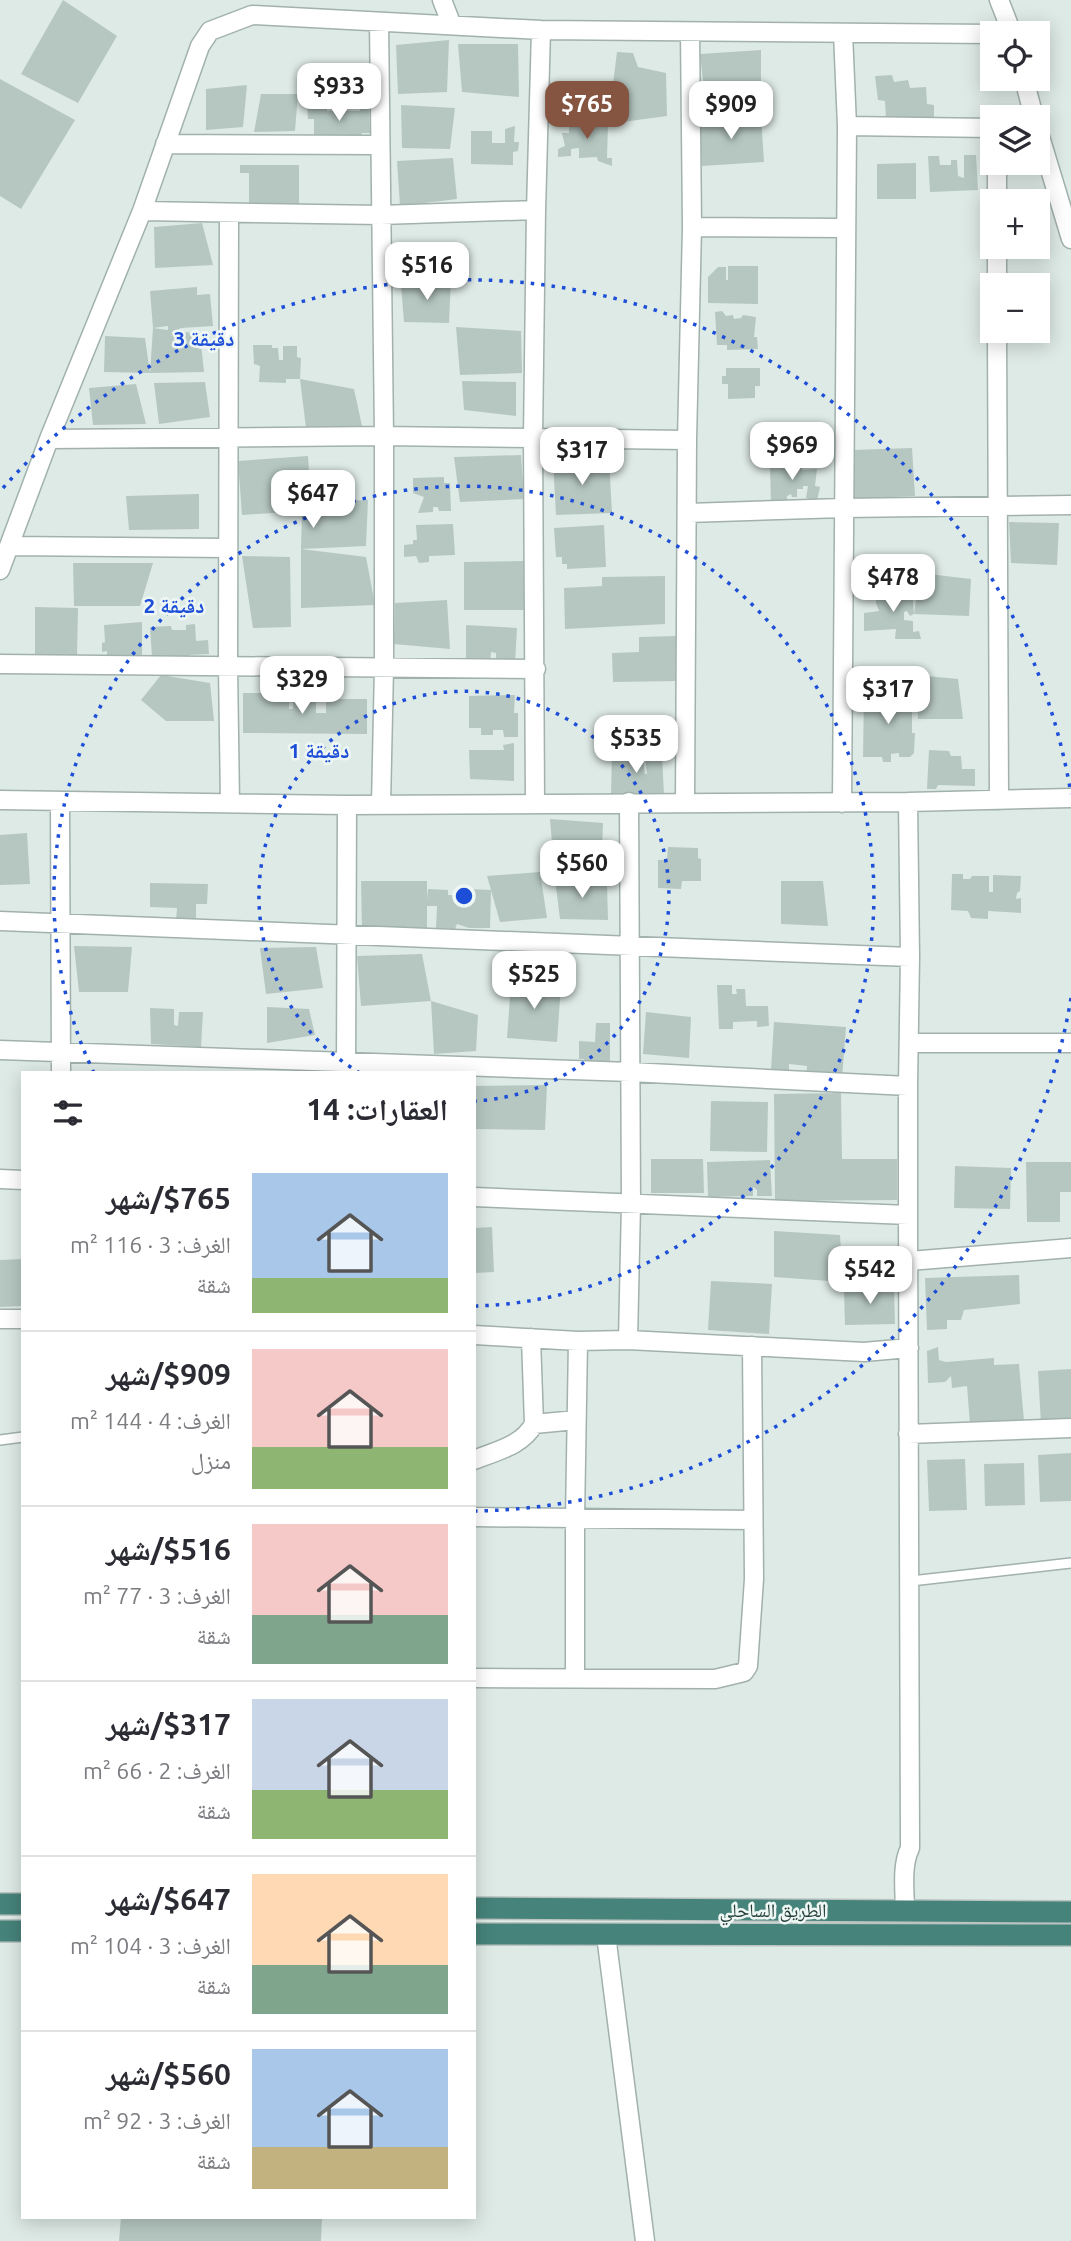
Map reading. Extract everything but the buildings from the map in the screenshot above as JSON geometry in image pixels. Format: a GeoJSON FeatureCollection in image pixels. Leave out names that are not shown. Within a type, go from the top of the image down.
{"type":"FeatureCollection","features":[{"type":"Feature","properties":{"kind":"highway"},"geometry":{"type":"LineString","coordinates":[[0,1904],[21,1904]]}},
{"type":"Feature","properties":{"kind":"highway","name":"الطريق الساحلي"},"geometry":{"type":"LineString","coordinates":[[476,1908],[1071,1912]]}},
{"type":"Feature","properties":{"kind":"highway"},"geometry":{"type":"LineString","coordinates":[[0,1931],[21,1931]]}},
{"type":"Feature","properties":{"kind":"highway","name":"الطريق الساحلي"},"geometry":{"type":"LineString","coordinates":[[476,1934],[1071,1935]]}},
{"type":"Feature","properties":{"kind":"street"},"geometry":{"type":"LineString","coordinates":[[442,0],[451,23]]}},
{"type":"Feature","properties":{"kind":"street"},"geometry":{"type":"LineString","coordinates":[[999,0],[1007,21]]}},
{"type":"Feature","properties":{"kind":"street"},"geometry":{"type":"LineString","coordinates":[[0,570],[49,439],[142,211],[200,46],[210,31],[253,7],[379,22],[451,23],[541,30],[980,34]]}},
{"type":"Feature","properties":{"kind":"street"},"geometry":{"type":"LineString","coordinates":[[379,22],[384,436],[381,805]]}},
{"type":"Feature","properties":{"kind":"street"},"geometry":{"type":"LineString","coordinates":[[535,804],[533,438],[541,30]]}},
{"type":"Feature","properties":{"kind":"street"},"geometry":{"type":"LineString","coordinates":[[685,802],[687,440],[692,226],[690,32]]}},
{"type":"Feature","properties":{"kind":"street"},"geometry":{"type":"LineString","coordinates":[[842,803],[847,126],[843,33]]}},
{"type":"Feature","properties":{"kind":"street"},"geometry":{"type":"LineString","coordinates":[[847,126],[980,128]]}},
{"type":"Feature","properties":{"kind":"street"},"geometry":{"type":"LineString","coordinates":[[165,144],[379,145]]}},
{"type":"Feature","properties":{"kind":"street"},"geometry":{"type":"LineString","coordinates":[[1050,170],[1071,239]]}},
{"type":"Feature","properties":{"kind":"street"},"geometry":{"type":"LineString","coordinates":[[142,211],[380,215],[536,210]]}},
{"type":"Feature","properties":{"kind":"street"},"geometry":{"type":"LineString","coordinates":[[229,214],[230,803]]}},
{"type":"Feature","properties":{"kind":"street"},"geometry":{"type":"LineString","coordinates":[[692,226],[845,228]]}},
{"type":"Feature","properties":{"kind":"street"},"geometry":{"type":"LineString","coordinates":[[997,343],[999,800]]}},
{"type":"Feature","properties":{"kind":"street"},"geometry":{"type":"LineString","coordinates":[[49,439],[384,436],[687,440]]}},
{"type":"Feature","properties":{"kind":"street"},"geometry":{"type":"LineString","coordinates":[[688,513],[1071,505]]}},
{"type":"Feature","properties":{"kind":"street"},"geometry":{"type":"LineString","coordinates":[[9,546],[228,548]]}},
{"type":"Feature","properties":{"kind":"street"},"geometry":{"type":"LineString","coordinates":[[0,664],[536,669]]}},
{"type":"Feature","properties":{"kind":"street"},"geometry":{"type":"LineString","coordinates":[[0,800],[381,805],[842,803],[1071,798]]}},
{"type":"Feature","properties":{"kind":"street"},"geometry":{"type":"LineString","coordinates":[[60,802],[61,1071]]}},
{"type":"Feature","properties":{"kind":"street"},"geometry":{"type":"LineString","coordinates":[[628,1340],[631,1204],[629,802]]}},
{"type":"Feature","properties":{"kind":"street"},"geometry":{"type":"LineString","coordinates":[[905,1912],[910,1848],[911,1581],[908,1434],[908,802]]}},
{"type":"Feature","properties":{"kind":"street"},"geometry":{"type":"LineString","coordinates":[[346,1067],[347,805]]}},
{"type":"Feature","properties":{"kind":"street"},"geometry":{"type":"LineString","coordinates":[[0,921],[910,957]]}},
{"type":"Feature","properties":{"kind":"street"},"geometry":{"type":"LineString","coordinates":[[909,1043],[1071,1043]]}},
{"type":"Feature","properties":{"kind":"street"},"geometry":{"type":"LineString","coordinates":[[0,1051],[346,1067],[629,1072],[908,1086]]}},
{"type":"Feature","properties":{"kind":"street"},"geometry":{"type":"LineString","coordinates":[[0,1179],[21,1180]]}},
{"type":"Feature","properties":{"kind":"street"},"geometry":{"type":"LineString","coordinates":[[476,1197],[908,1215]]}},
{"type":"Feature","properties":{"kind":"street"},"geometry":{"type":"LineString","coordinates":[[909,1261],[1071,1248]]}},
{"type":"Feature","properties":{"kind":"street"},"geometry":{"type":"LineString","coordinates":[[0,1319],[21,1319]]}},
{"type":"Feature","properties":{"kind":"street"},"geometry":{"type":"LineString","coordinates":[[476,1335],[864,1352],[909,1348]]}},
{"type":"Feature","properties":{"kind":"street"},"geometry":{"type":"LineString","coordinates":[[476,1459],[514,1444],[527,1436],[534,1424],[531,1338]]}},
{"type":"Feature","properties":{"kind":"street"},"geometry":{"type":"LineString","coordinates":[[575,1678],[578,1341]]}},
{"type":"Feature","properties":{"kind":"street"},"geometry":{"type":"LineString","coordinates":[[476,1678],[715,1679],[744,1672],[748,1666],[753,1592],[752,1346]]}},
{"type":"Feature","properties":{"kind":"street"},"geometry":{"type":"LineString","coordinates":[[534,1424],[576,1420]]}},
{"type":"Feature","properties":{"kind":"street"},"geometry":{"type":"LineString","coordinates":[[908,1434],[1071,1428]]}},
{"type":"Feature","properties":{"kind":"street"},"geometry":{"type":"LineString","coordinates":[[476,1517],[753,1520]]}},
{"type":"Feature","properties":{"kind":"street"},"geometry":{"type":"LineString","coordinates":[[606,1935],[645,2241]]}},
{"type":"Feature","properties":{"kind":"lane"},"geometry":{"type":"LineString","coordinates":[[0,1440],[21,1437]]}},
{"type":"Feature","properties":{"kind":"lane"},"geometry":{"type":"LineString","coordinates":[[911,1581],[1071,1563]]}}]}
